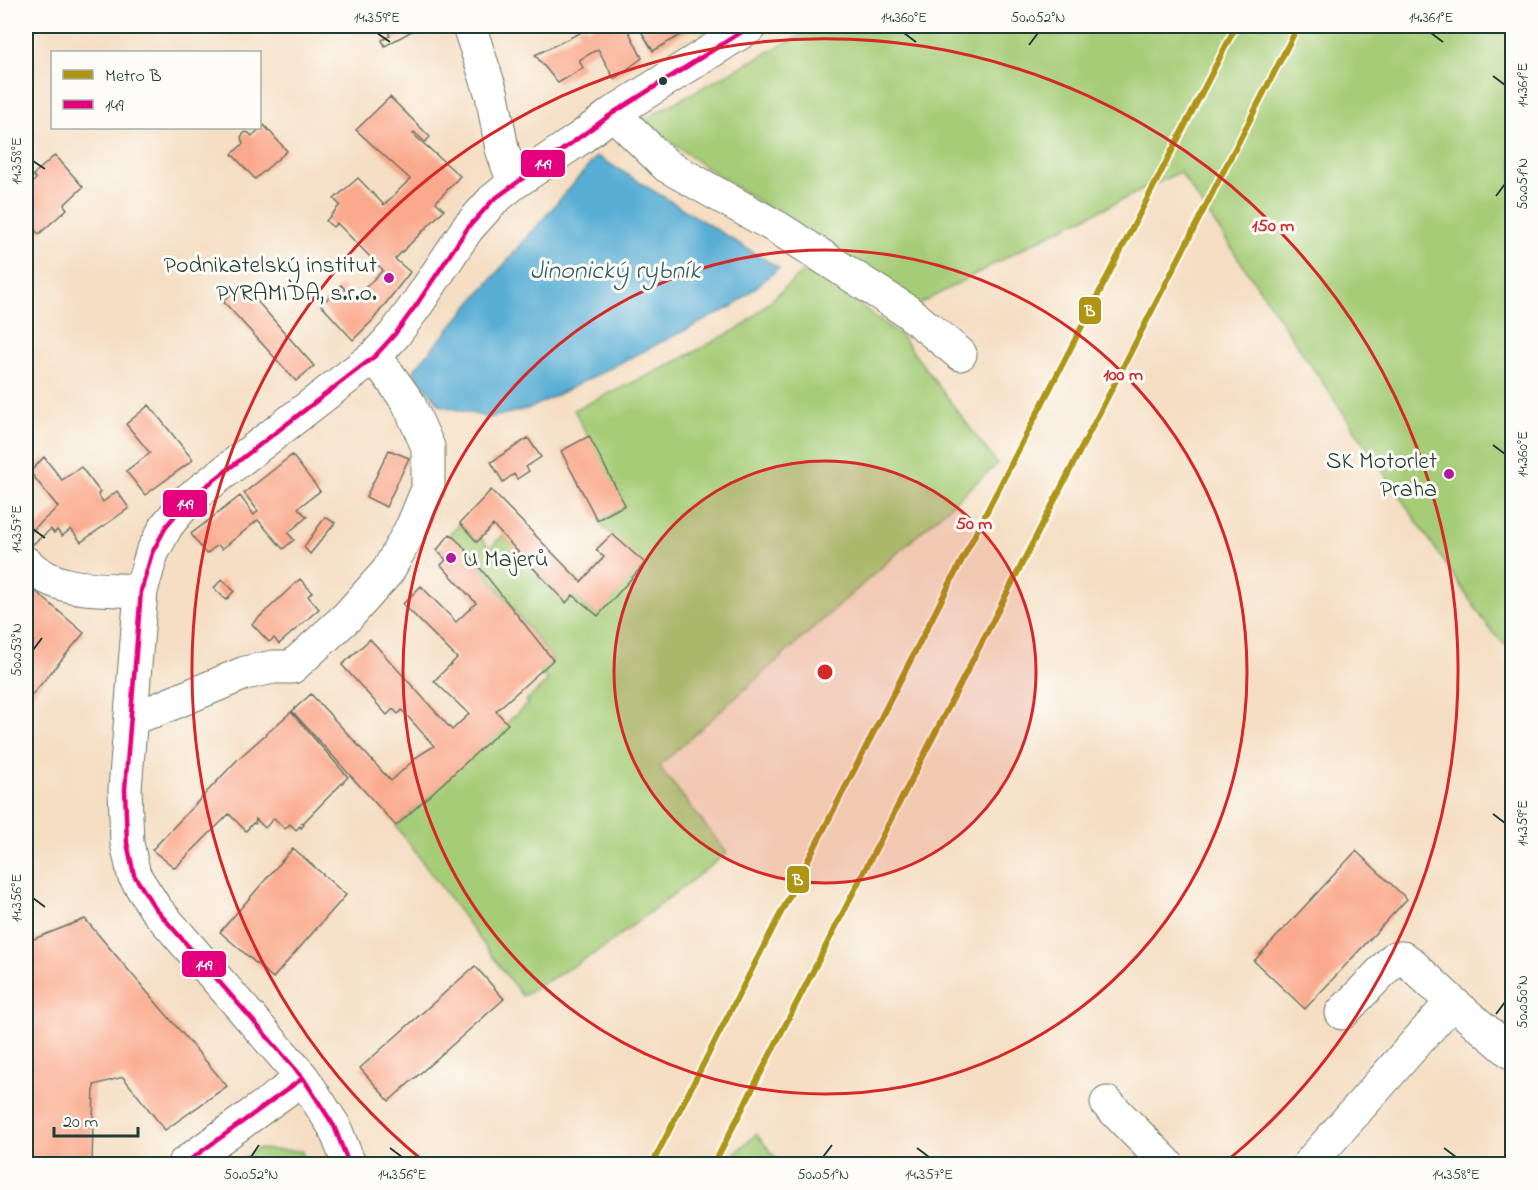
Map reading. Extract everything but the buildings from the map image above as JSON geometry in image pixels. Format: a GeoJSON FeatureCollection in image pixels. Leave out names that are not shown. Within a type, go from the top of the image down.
{"type":"FeatureCollection","features":[{"type":"Feature","properties":{"kind":"street"},"geometry":{"type":"LineString","coordinates":[[469,26],[492,95],[502,149],[514,183]]}},
{"type":"Feature","properties":{"kind":"street"},"geometry":{"type":"LineString","coordinates":[[349,1164],[334,1126],[303,1078],[154,908],[134,875],[127,843],[125,789],[141,591],[152,554],[167,525],[188,500],[375,356],[417,304],[467,229],[493,200],[514,183],[579,140],[613,113],[751,26]]}},
{"type":"Feature","properties":{"kind":"street"},"geometry":{"type":"LineString","coordinates":[[613,113],[667,166],[778,228],[907,311],[960,354]]}},
{"type":"Feature","properties":{"kind":"street"},"geometry":{"type":"LineString","coordinates":[[131,718],[245,673],[273,668],[292,668],[347,617],[388,571],[413,525],[428,489],[428,447],[408,402],[375,356]]}},
{"type":"Feature","properties":{"kind":"street"},"geometry":{"type":"LineString","coordinates":[[26,563],[44,578],[65,586],[106,591],[141,591]]}},
{"type":"Feature","properties":{"kind":"street"},"geometry":{"type":"LineString","coordinates":[[1342,1013],[1395,958],[1403,958],[1512,1053]]}},
{"type":"Feature","properties":{"kind":"street"},"geometry":{"type":"LineString","coordinates":[[1309,1164],[1452,1002]]}},
{"type":"Feature","properties":{"kind":"street"},"geometry":{"type":"LineString","coordinates":[[184,1164],[303,1078]]}},
{"type":"Feature","properties":{"kind":"street"},"geometry":{"type":"LineString","coordinates":[[1107,1103],[1167,1164]]}},
{"type":"Feature","properties":{"kind":"green space","name":"SK Motorlet Praha"},"geometry":{"type":"Polygon","coordinates":[[[817,26],[1512,26],[1512,651],[1491,631],[1180,172],[1048,235],[918,305],[706,167],[640,121],[817,26]]]}},
{"type":"Feature","properties":{"kind":"green space"},"geometry":{"type":"Polygon","coordinates":[[[809,266],[901,336],[997,464],[659,766],[727,853],[602,949],[522,996],[396,826],[528,703],[526,701],[548,681],[540,671],[553,660],[485,572],[450,534],[460,524],[477,542],[481,538],[490,548],[503,535],[566,603],[573,595],[597,616],[644,563],[602,526],[600,521],[625,507],[574,410],[666,367],[743,326],[809,266]]]}},
{"type":"Feature","properties":{"kind":"green space"},"geometry":{"type":"Polygon","coordinates":[[[756,1134],[781,1164],[723,1164],[756,1134]]]}},
{"type":"Feature","properties":{"kind":"green space"},"geometry":{"type":"Polygon","coordinates":[[[257,1149],[302,1151],[305,1164],[235,1164],[257,1149]]]}},
{"type":"Feature","properties":{"kind":"water","name":"Jinonický rybník"},"geometry":{"type":"Polygon","coordinates":[[[597,156],[779,268],[733,306],[531,408],[489,418],[440,405],[413,371],[597,156]]]}},
{"type":"Feature","properties":{"kind":"metro line","name":"B"},"geometry":{"type":"LineString","coordinates":[[652,1164],[1236,26]]}},
{"type":"Feature","properties":{"kind":"metro line","name":"B"},"geometry":{"type":"LineString","coordinates":[[714,1164],[1298,26]]}},
{"type":"Feature","properties":{"kind":"transit line","name":"149"},"geometry":{"type":"LineString","coordinates":[[349,1164],[334,1126],[303,1078],[155,908],[134,875],[127,843],[125,789],[141,591],[152,553],[167,525],[188,500],[375,356],[417,304],[467,229],[493,200],[613,113],[751,26]]}},
{"type":"Feature","properties":{"kind":"transit line","name":"149"},"geometry":{"type":"LineString","coordinates":[[184,1164],[303,1078]]}},
{"type":"Feature","properties":{"kind":"place","name":"Podnikatelský institut PYRAMIDA, s.r.o."},"geometry":{"type":"Point","coordinates":[389,278]}},
{"type":"Feature","properties":{"kind":"place","name":"SK Motorlet Praha"},"geometry":{"type":"Point","coordinates":[1449,474]}},
{"type":"Feature","properties":{"kind":"place","name":"U Majerů"},"geometry":{"type":"Point","coordinates":[451,558]}}]}
